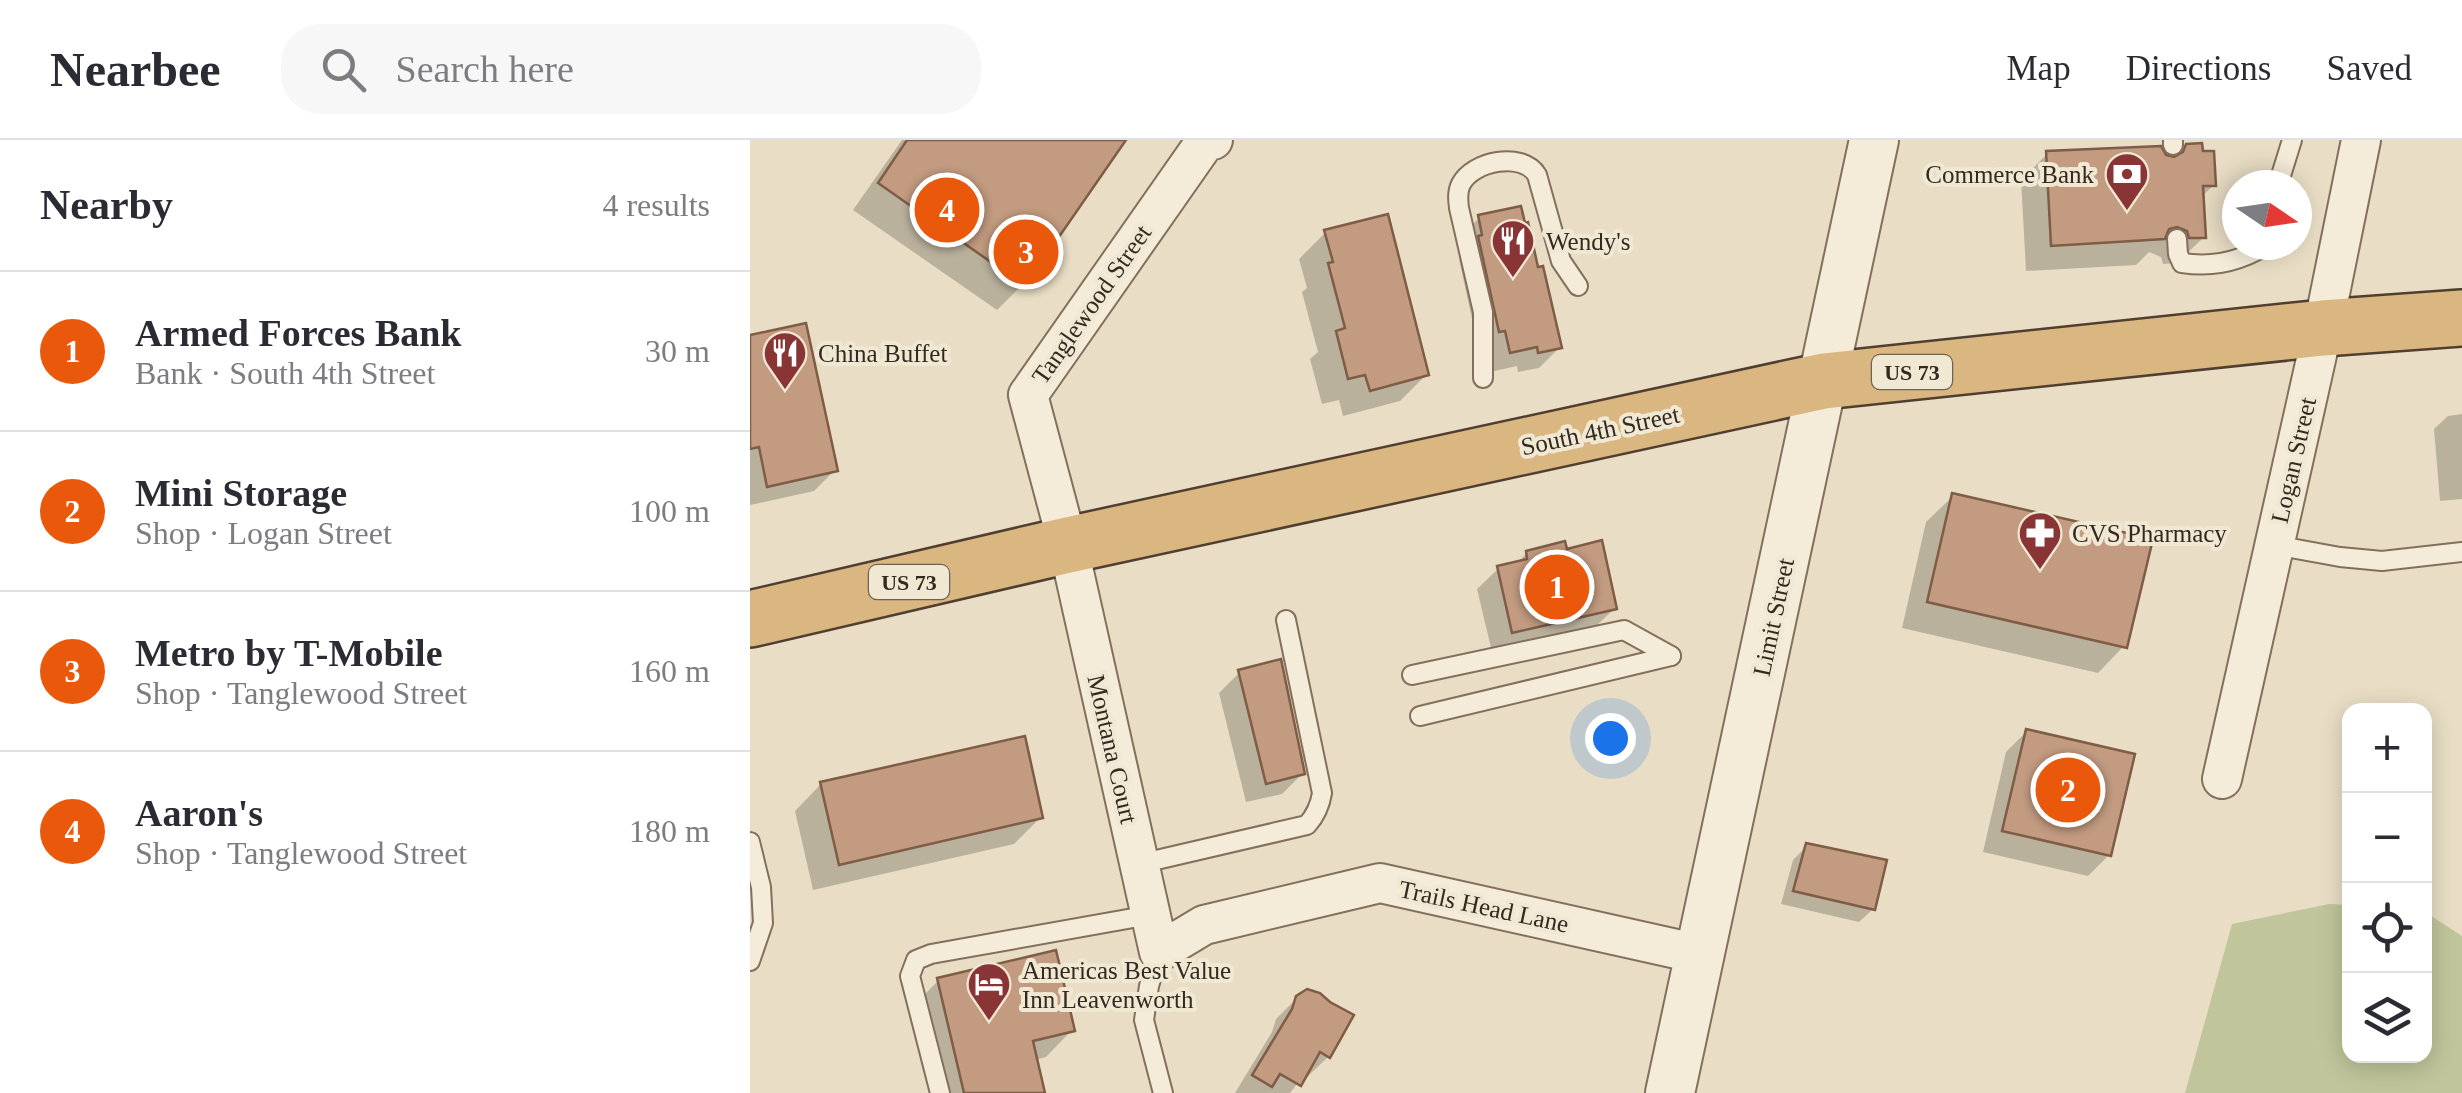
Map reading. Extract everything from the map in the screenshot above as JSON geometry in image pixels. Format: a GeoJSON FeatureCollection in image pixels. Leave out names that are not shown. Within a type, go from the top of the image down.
{"type":"FeatureCollection","features":[{"type":"Feature","properties":{"kind":"highway","name":"South 4th Street"},"geometry":{"type":"LineString","coordinates":[[750,619],[1068,545],[1824,381],[2323,328],[2462,318]]}},
{"type":"Feature","properties":{"kind":"street","name":"Tanglewood Street"},"geometry":{"type":"LineString","coordinates":[[1068,545],[1028,395],[1205,142],[1212,140]]}},
{"type":"Feature","properties":{"kind":"street","name":"Logan Street"},"geometry":{"type":"LineString","coordinates":[[2222,779],[2361,140]]}},
{"type":"Feature","properties":{"kind":"street","name":"Limit Street"},"geometry":{"type":"LineString","coordinates":[[1670,1093],[1880,141]]}},
{"type":"Feature","properties":{"kind":"street","name":"Montana Court"},"geometry":{"type":"LineString","coordinates":[[1068,545],[1159,952]]}},
{"type":"Feature","properties":{"kind":"street","name":"Trails Head Lane"},"geometry":{"type":"LineString","coordinates":[[1159,952],[1204,925],[1380,883],[1698,954]]}},
{"type":"Feature","properties":{"kind":"lane"},"geometry":{"type":"LineString","coordinates":[[2283,170],[2292,140]]}},
{"type":"Feature","properties":{"kind":"lane"},"geometry":{"type":"LineString","coordinates":[[1484,378],[1483,312],[1459,208],[1458,193],[1468,175],[1476,169],[1513,160],[1532,166],[1561,261],[1578,286]]}},
{"type":"Feature","properties":{"kind":"lane"},"geometry":{"type":"LineString","coordinates":[[2178,239],[2182,263],[2202,266],[2238,260]]}},
{"type":"Feature","properties":{"kind":"lane"},"geometry":{"type":"LineString","coordinates":[[2274,545],[2382,561],[2462,552]]}},
{"type":"Feature","properties":{"kind":"lane"},"geometry":{"type":"LineString","coordinates":[[1139,864],[1307,825],[1314,816],[1322,793],[1286,620]]}},
{"type":"Feature","properties":{"kind":"lane"},"geometry":{"type":"LineString","coordinates":[[1412,676],[1624,630],[1671,656],[1420,716]]}},
{"type":"Feature","properties":{"kind":"lane"},"geometry":{"type":"LineString","coordinates":[[750,842],[762,887],[763,923],[750,960]]}},
{"type":"Feature","properties":{"kind":"lane"},"geometry":{"type":"LineString","coordinates":[[940,1093],[910,976],[916,960],[1150,914]]}},
{"type":"Feature","properties":{"kind":"lane"},"geometry":{"type":"LineString","coordinates":[[1159,952],[1144,1020],[1164,1093]]}},
{"type":"Feature","properties":{"kind":"green space"},"geometry":{"type":"Polygon","coordinates":[[[2342,905],[2342,1063],[2432,1063],[2432,917],[2462,936],[2462,1093],[2185,1093],[2232,924],[2342,905]]]}},
{"type":"Feature","properties":{"kind":"building"},"geometry":{"type":"Polygon","coordinates":[[[907,140],[1126,140],[1025,286],[878,183],[907,140]]]}},
{"type":"Feature","properties":{"kind":"building","name":"Commerce Bank"},"geometry":{"type":"Polygon","coordinates":[[[2202,143],[2203,151],[2214,151],[2216,186],[2203,186],[2206,238],[2189,238],[2187,231],[2177,227],[2169,229],[2165,239],[2051,246],[2046,151],[2161,146],[2166,155],[2174,157],[2183,152],[2186,144],[2202,143]]]}},
{"type":"Feature","properties":{"kind":"building","name":"Wendy's"},"geometry":{"type":"Polygon","coordinates":[[[1521,206],[1538,267],[1543,266],[1562,348],[1538,353],[1537,347],[1510,353],[1505,331],[1499,332],[1478,236],[1482,235],[1478,215],[1521,206]]]}},
{"type":"Feature","properties":{"kind":"building"},"geometry":{"type":"Polygon","coordinates":[[[1388,214],[1429,375],[1370,391],[1365,375],[1348,379],[1336,331],[1345,328],[1328,263],[1333,262],[1324,230],[1388,214]]]}},
{"type":"Feature","properties":{"kind":"building","name":"China Buffet"},"geometry":{"type":"Polygon","coordinates":[[[806,323],[838,471],[767,487],[759,447],[750,449],[750,335],[806,323]]]}},
{"type":"Feature","properties":{"kind":"building","name":"CVS Pharmacy"},"geometry":{"type":"Polygon","coordinates":[[[1952,493],[2153,539],[2127,648],[1927,602],[1952,493]]]}},
{"type":"Feature","properties":{"kind":"building"},"geometry":{"type":"Polygon","coordinates":[[[1602,540],[1617,609],[1512,633],[1497,566],[1527,559],[1526,551],[1565,541],[1567,549],[1602,540]]]}},
{"type":"Feature","properties":{"kind":"building"},"geometry":{"type":"Polygon","coordinates":[[[1281,659],[1305,774],[1266,784],[1238,670],[1281,659]]]}},
{"type":"Feature","properties":{"kind":"building"},"geometry":{"type":"Polygon","coordinates":[[[2026,729],[2135,754],[2111,856],[2002,831],[2026,729]]]}},
{"type":"Feature","properties":{"kind":"building"},"geometry":{"type":"Polygon","coordinates":[[[1025,736],[1043,818],[839,865],[820,782],[1025,736]]]}},
{"type":"Feature","properties":{"kind":"building"},"geometry":{"type":"Polygon","coordinates":[[[1806,843],[1887,860],[1875,910],[1793,891],[1806,843]]]}},
{"type":"Feature","properties":{"kind":"building","name":"Americas Best Value Inn Leavenworth"},"geometry":{"type":"Polygon","coordinates":[[[1056,950],[1075,1031],[1033,1041],[1045,1093],[964,1093],[937,978],[1056,950]]]}},
{"type":"Feature","properties":{"kind":"building"},"geometry":{"type":"Polygon","coordinates":[[[1307,989],[1354,1015],[1330,1058],[1320,1052],[1301,1086],[1280,1074],[1272,1087],[1252,1075],[1296,996],[1307,989]]]}},
{"type":"Feature","properties":{"kind":"place","name":"Aaron's"},"geometry":{"type":"Point","coordinates":[947,210]}},
{"type":"Feature","properties":{"kind":"place","name":"Commerce Bank"},"geometry":{"type":"Point","coordinates":[2127,212]}},
{"type":"Feature","properties":{"kind":"place","name":"Metro by T-Mobile"},"geometry":{"type":"Point","coordinates":[1026,252]}},
{"type":"Feature","properties":{"kind":"place","name":"Wendy's"},"geometry":{"type":"Point","coordinates":[1513,279]}},
{"type":"Feature","properties":{"kind":"place","name":"China Buffet"},"geometry":{"type":"Point","coordinates":[785,391]}},
{"type":"Feature","properties":{"kind":"place","name":"CVS Pharmacy"},"geometry":{"type":"Point","coordinates":[2040,571]}},
{"type":"Feature","properties":{"kind":"place","name":"Armed Forces Bank"},"geometry":{"type":"Point","coordinates":[1557,587]}},
{"type":"Feature","properties":{"kind":"place","name":"Mini Storage"},"geometry":{"type":"Point","coordinates":[2068,790]}},
{"type":"Feature","properties":{"kind":"place","name":"Americas Best Value Inn Leavenworth"},"geometry":{"type":"Point","coordinates":[989,1022]}}]}
